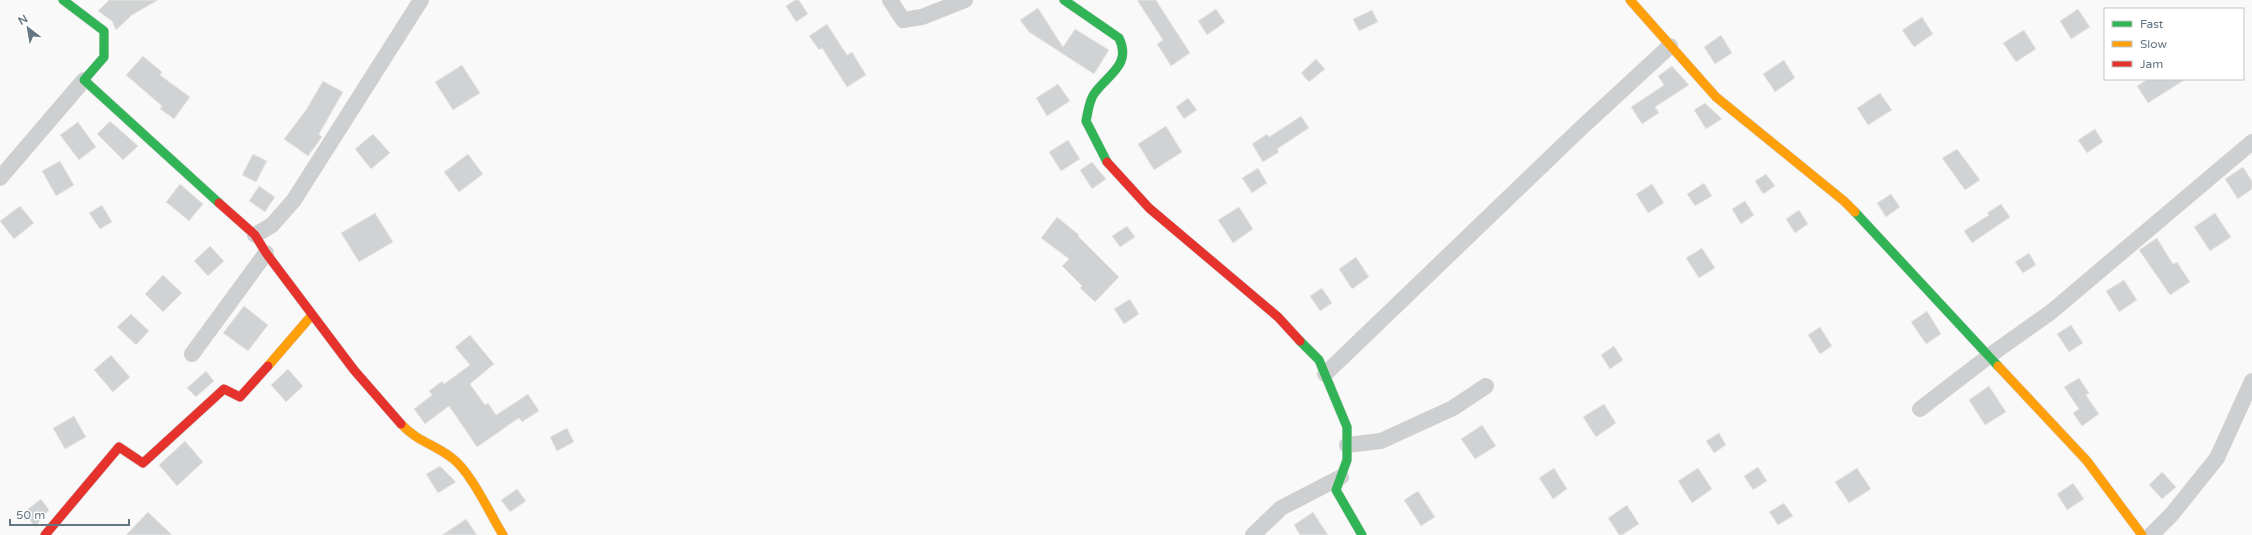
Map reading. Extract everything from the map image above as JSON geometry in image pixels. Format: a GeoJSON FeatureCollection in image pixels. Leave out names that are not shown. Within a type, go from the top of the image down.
{"type":"FeatureCollection","features":[{"type":"Feature","properties":{"kind":"street"},"geometry":{"type":"LineString","coordinates":[[0,178],[104,57],[104,31],[63,0]]}},
{"type":"Feature","properties":{"kind":"street"},"geometry":{"type":"LineString","coordinates":[[256,235],[272,225],[294,200],[421,0]]}},
{"type":"Feature","properties":{"kind":"street"},"geometry":{"type":"LineString","coordinates":[[890,0],[903,20],[922,17],[965,0]]}},
{"type":"Feature","properties":{"kind":"street"},"geometry":{"type":"LineString","coordinates":[[1064,0],[1118,38],[1124,46],[1124,60],[1093,96],[1086,121],[1104,158],[1149,208],[1278,317],[1319,360],[1347,427],[1347,460],[1336,490],[1362,535]]}},
{"type":"Feature","properties":{"kind":"street"},"geometry":{"type":"LineString","coordinates":[[1630,0],[1716,97],[1844,201],[2086,461],[2142,535]]}},
{"type":"Feature","properties":{"kind":"street"},"geometry":{"type":"LineString","coordinates":[[1325,374],[1579,130],[1670,46]]}},
{"type":"Feature","properties":{"kind":"street"},"geometry":{"type":"LineString","coordinates":[[84,80],[256,235],[266,253],[354,370],[412,436],[452,458],[465,472],[503,535]]}},
{"type":"Feature","properties":{"kind":"street"},"geometry":{"type":"LineString","coordinates":[[1920,409],[1989,356],[2051,312],[2252,142]]}},
{"type":"Feature","properties":{"kind":"street"},"geometry":{"type":"LineString","coordinates":[[192,354],[266,253]]}},
{"type":"Feature","properties":{"kind":"street"},"geometry":{"type":"LineString","coordinates":[[45,535],[119,448],[143,463],[224,389],[240,397],[312,315]]}},
{"type":"Feature","properties":{"kind":"street"},"geometry":{"type":"LineString","coordinates":[[2151,535],[2172,514],[2217,458],[2252,381]]}},
{"type":"Feature","properties":{"kind":"street"},"geometry":{"type":"LineString","coordinates":[[1347,445],[1382,441],[1454,408],[1486,386]]}},
{"type":"Feature","properties":{"kind":"street"},"geometry":{"type":"LineString","coordinates":[[1253,535],[1281,508],[1341,476]]}},
{"type":"Feature","properties":{"kind":"building"},"geometry":{"type":"Polygon","coordinates":[[[109,0],[158,0],[132,15],[116,30],[112,21],[98,11],[109,0]]]}},
{"type":"Feature","properties":{"kind":"building"},"geometry":{"type":"Polygon","coordinates":[[[795,0],[799,0],[808,14],[796,22],[786,6],[795,0]]]}},
{"type":"Feature","properties":{"kind":"building"},"geometry":{"type":"Polygon","coordinates":[[[1137,0],[1156,0],[1190,53],[1171,66],[1157,44],[1163,40],[1137,0]]]}},
{"type":"Feature","properties":{"kind":"building"},"geometry":{"type":"Polygon","coordinates":[[[1038,8],[1063,47],[1075,29],[1109,50],[1094,74],[1029,32],[1020,20],[1038,8]]]}},
{"type":"Feature","properties":{"kind":"building"},"geometry":{"type":"Polygon","coordinates":[[[1216,9],[1225,22],[1207,35],[1198,21],[1216,9]]]}},
{"type":"Feature","properties":{"kind":"building"},"geometry":{"type":"Polygon","coordinates":[[[2078,9],[2090,27],[2071,39],[2060,21],[2078,9]]]}},
{"type":"Feature","properties":{"kind":"building"},"geometry":{"type":"Polygon","coordinates":[[[1372,10],[1378,22],[1359,31],[1353,19],[1372,10]]]}},
{"type":"Feature","properties":{"kind":"building"},"geometry":{"type":"Polygon","coordinates":[[[1922,17],[1933,34],[1914,47],[1902,30],[1922,17]]]}},
{"type":"Feature","properties":{"kind":"building"},"geometry":{"type":"Polygon","coordinates":[[[827,24],[847,55],[852,52],[866,75],[847,87],[822,48],[819,50],[809,36],[827,24]]]}},
{"type":"Feature","properties":{"kind":"building"},"geometry":{"type":"Polygon","coordinates":[[[2024,30],[2036,49],[2016,62],[2003,43],[2024,30]]]}},
{"type":"Feature","properties":{"kind":"building"},"geometry":{"type":"Polygon","coordinates":[[[1721,35],[1732,53],[1715,64],[1704,47],[1721,35]]]}},
{"type":"Feature","properties":{"kind":"building"},"geometry":{"type":"Polygon","coordinates":[[[143,56],[162,72],[160,75],[190,97],[174,119],[160,109],[162,106],[126,75],[143,56]]]}},
{"type":"Feature","properties":{"kind":"building"},"geometry":{"type":"Polygon","coordinates":[[[1316,59],[1325,69],[1309,82],[1301,73],[1316,59]]]}},
{"type":"Feature","properties":{"kind":"building"},"geometry":{"type":"Polygon","coordinates":[[[1784,60],[1795,78],[1775,92],[1763,74],[1784,60]]]}},
{"type":"Feature","properties":{"kind":"building"},"geometry":{"type":"Polygon","coordinates":[[[462,65],[480,93],[453,110],[435,82],[462,65]]]}},
{"type":"Feature","properties":{"kind":"building"},"geometry":{"type":"Polygon","coordinates":[[[1672,66],[1689,85],[1655,107],[1659,113],[1642,124],[1631,107],[1664,85],[1658,76],[1672,66]]]}},
{"type":"Feature","properties":{"kind":"building"},"geometry":{"type":"Polygon","coordinates":[[[2146,80],[2184,80],[2148,103],[2137,86],[2146,80]]]}},
{"type":"Feature","properties":{"kind":"building"},"geometry":{"type":"Polygon","coordinates":[[[323,81],[343,92],[319,134],[322,137],[308,156],[284,139],[306,110],[323,81]]]}},
{"type":"Feature","properties":{"kind":"building"},"geometry":{"type":"Polygon","coordinates":[[[1058,84],[1070,101],[1047,116],[1036,98],[1058,84]]]}},
{"type":"Feature","properties":{"kind":"building"},"geometry":{"type":"Polygon","coordinates":[[[1880,93],[1892,110],[1868,125],[1857,108],[1880,93]]]}},
{"type":"Feature","properties":{"kind":"building"},"geometry":{"type":"Polygon","coordinates":[[[1188,98],[1197,110],[1184,119],[1176,107],[1188,98]]]}},
{"type":"Feature","properties":{"kind":"building"},"geometry":{"type":"Polygon","coordinates":[[[1705,103],[1722,119],[1706,129],[1694,110],[1705,103]]]}},
{"type":"Feature","properties":{"kind":"building"},"geometry":{"type":"Polygon","coordinates":[[[1301,116],[1309,128],[1277,149],[1279,152],[1263,162],[1252,144],[1267,134],[1269,137],[1301,116]]]}},
{"type":"Feature","properties":{"kind":"building"},"geometry":{"type":"Polygon","coordinates":[[[110,121],[138,146],[123,160],[97,134],[110,121]]]}},
{"type":"Feature","properties":{"kind":"building"},"geometry":{"type":"Polygon","coordinates":[[[78,122],[96,147],[79,160],[60,135],[78,122]]]}},
{"type":"Feature","properties":{"kind":"building"},"geometry":{"type":"Polygon","coordinates":[[[1166,126],[1182,152],[1154,170],[1138,144],[1166,126]]]}},
{"type":"Feature","properties":{"kind":"building"},"geometry":{"type":"Polygon","coordinates":[[[2095,129],[2103,142],[2087,153],[2078,140],[2095,129]]]}},
{"type":"Feature","properties":{"kind":"building"},"geometry":{"type":"Polygon","coordinates":[[[373,134],[390,153],[371,169],[355,149],[373,134]]]}},
{"type":"Feature","properties":{"kind":"building"},"geometry":{"type":"Polygon","coordinates":[[[1068,140],[1080,159],[1061,171],[1049,152],[1068,140]]]}},
{"type":"Feature","properties":{"kind":"building"},"geometry":{"type":"Polygon","coordinates":[[[1957,149],[1980,180],[1965,190],[1942,158],[1957,149]]]}},
{"type":"Feature","properties":{"kind":"building"},"geometry":{"type":"Polygon","coordinates":[[[253,154],[267,161],[256,182],[242,175],[253,154]]]}},
{"type":"Feature","properties":{"kind":"building"},"geometry":{"type":"Polygon","coordinates":[[[468,154],[483,174],[459,192],[444,172],[468,154]]]}},
{"type":"Feature","properties":{"kind":"building"},"geometry":{"type":"Polygon","coordinates":[[[60,161],[74,185],[56,196],[42,171],[60,161]]]}},
{"type":"Feature","properties":{"kind":"building"},"geometry":{"type":"Polygon","coordinates":[[[1092,162],[1106,179],[1092,189],[1080,170],[1092,162]]]}},
{"type":"Feature","properties":{"kind":"building"},"geometry":{"type":"Polygon","coordinates":[[[2243,167],[2252,181],[2252,189],[2238,199],[2225,179],[2243,167]]]}},
{"type":"Feature","properties":{"kind":"building"},"geometry":{"type":"Polygon","coordinates":[[[1258,168],[1267,183],[1252,193],[1242,178],[1258,168]]]}},
{"type":"Feature","properties":{"kind":"building"},"geometry":{"type":"Polygon","coordinates":[[[1766,174],[1775,186],[1763,194],[1755,181],[1766,174]]]}},
{"type":"Feature","properties":{"kind":"building"},"geometry":{"type":"Polygon","coordinates":[[[1704,183],[1712,196],[1695,206],[1687,194],[1704,183]]]}},
{"type":"Feature","properties":{"kind":"building"},"geometry":{"type":"Polygon","coordinates":[[[180,184],[203,204],[189,221],[166,202],[180,184]]]}},
{"type":"Feature","properties":{"kind":"building"},"geometry":{"type":"Polygon","coordinates":[[[1652,184],[1664,203],[1648,213],[1636,194],[1652,184]]]}},
{"type":"Feature","properties":{"kind":"building"},"geometry":{"type":"Polygon","coordinates":[[[259,186],[275,197],[265,212],[249,201],[259,186]]]}},
{"type":"Feature","properties":{"kind":"building"},"geometry":{"type":"Polygon","coordinates":[[[1891,194],[1900,207],[1886,217],[1877,203],[1891,194]]]}},
{"type":"Feature","properties":{"kind":"building"},"geometry":{"type":"Polygon","coordinates":[[[1745,201],[1754,215],[1741,224],[1732,209],[1745,201]]]}},
{"type":"Feature","properties":{"kind":"building"},"geometry":{"type":"Polygon","coordinates":[[[2001,204],[2010,217],[1972,243],[1964,231],[1989,215],[1987,213],[2001,204]]]}},
{"type":"Feature","properties":{"kind":"building"},"geometry":{"type":"Polygon","coordinates":[[[102,205],[112,222],[100,229],[89,213],[102,205]]]}},
{"type":"Feature","properties":{"kind":"building"},"geometry":{"type":"Polygon","coordinates":[[[20,206],[34,223],[14,239],[0,221],[20,206]]]}},
{"type":"Feature","properties":{"kind":"building"},"geometry":{"type":"Polygon","coordinates":[[[1239,207],[1253,229],[1233,243],[1218,220],[1239,207]]]}},
{"type":"Feature","properties":{"kind":"building"},"geometry":{"type":"Polygon","coordinates":[[[1799,210],[1808,224],[1795,233],[1786,219],[1799,210]]]}},
{"type":"Feature","properties":{"kind":"building"},"geometry":{"type":"Polygon","coordinates":[[[375,213],[393,242],[359,262],[341,233],[375,213]]]}},
{"type":"Feature","properties":{"kind":"building"},"geometry":{"type":"Polygon","coordinates":[[[2215,213],[2231,237],[2210,251],[2194,227],[2215,213]]]}},
{"type":"Feature","properties":{"kind":"building"},"geometry":{"type":"Polygon","coordinates":[[[1057,217],[1079,235],[1078,236],[1119,277],[1095,302],[1080,288],[1082,286],[1062,266],[1069,259],[1041,238],[1057,217]]]}},
{"type":"Feature","properties":{"kind":"building"},"geometry":{"type":"Polygon","coordinates":[[[1127,226],[1135,237],[1120,247],[1112,236],[1127,226]]]}},
{"type":"Feature","properties":{"kind":"building"},"geometry":{"type":"Polygon","coordinates":[[[2157,238],[2173,264],[2177,262],[2190,282],[2170,295],[2139,250],[2157,238]]]}},
{"type":"Feature","properties":{"kind":"building"},"geometry":{"type":"Polygon","coordinates":[[[210,246],[224,261],[208,276],[194,261],[210,246]]]}},
{"type":"Feature","properties":{"kind":"building"},"geometry":{"type":"Polygon","coordinates":[[[1702,248],[1715,268],[1699,278],[1686,258],[1702,248]]]}},
{"type":"Feature","properties":{"kind":"building"},"geometry":{"type":"Polygon","coordinates":[[[2029,253],[2036,265],[2023,273],[2015,262],[2029,253]]]}},
{"type":"Feature","properties":{"kind":"building"},"geometry":{"type":"Polygon","coordinates":[[[1356,257],[1369,277],[1352,289],[1339,269],[1356,257]]]}},
{"type":"Feature","properties":{"kind":"building"},"geometry":{"type":"Polygon","coordinates":[[[163,275],[182,293],[163,312],[145,294],[163,275]]]}},
{"type":"Feature","properties":{"kind":"building"},"geometry":{"type":"Polygon","coordinates":[[[2124,280],[2137,300],[2119,312],[2106,291],[2124,280]]]}},
{"type":"Feature","properties":{"kind":"building"},"geometry":{"type":"Polygon","coordinates":[[[1322,288],[1332,303],[1320,311],[1310,296],[1322,288]]]}},
{"type":"Feature","properties":{"kind":"building"},"geometry":{"type":"Polygon","coordinates":[[[1130,299],[1139,314],[1124,324],[1114,309],[1130,299]]]}},
{"type":"Feature","properties":{"kind":"building"},"geometry":{"type":"Polygon","coordinates":[[[244,306],[268,325],[248,351],[223,333],[244,306]]]}},
{"type":"Feature","properties":{"kind":"building"},"geometry":{"type":"Polygon","coordinates":[[[1927,311],[1941,334],[1926,344],[1911,322],[1927,311]]]}},
{"type":"Feature","properties":{"kind":"building"},"geometry":{"type":"Polygon","coordinates":[[[131,314],[149,331],[136,345],[117,327],[131,314]]]}},
{"type":"Feature","properties":{"kind":"building"},"geometry":{"type":"Polygon","coordinates":[[[2071,325],[2083,343],[2069,352],[2057,334],[2071,325]]]}},
{"type":"Feature","properties":{"kind":"building"},"geometry":{"type":"Polygon","coordinates":[[[1820,327],[1832,346],[1820,354],[1808,335],[1820,327]]]}},
{"type":"Feature","properties":{"kind":"building"},"geometry":{"type":"Polygon","coordinates":[[[470,335],[494,364],[470,384],[485,405],[488,403],[496,415],[528,394],[539,411],[522,422],[519,418],[477,447],[449,406],[425,424],[414,409],[432,395],[429,391],[442,381],[444,384],[470,365],[455,347],[470,335]]]}},
{"type":"Feature","properties":{"kind":"building"},"geometry":{"type":"Polygon","coordinates":[[[1614,346],[1623,360],[1610,369],[1601,355],[1614,346]]]}},
{"type":"Feature","properties":{"kind":"building"},"geometry":{"type":"Polygon","coordinates":[[[111,355],[130,377],[113,392],[94,370],[111,355]]]}},
{"type":"Feature","properties":{"kind":"building"},"geometry":{"type":"Polygon","coordinates":[[[288,369],[303,386],[286,402],[271,385],[288,369]]]}},
{"type":"Feature","properties":{"kind":"building"},"geometry":{"type":"Polygon","coordinates":[[[206,371],[214,381],[196,397],[187,388],[206,371]]]}},
{"type":"Feature","properties":{"kind":"building"},"geometry":{"type":"Polygon","coordinates":[[[2079,378],[2089,393],[2086,395],[2099,414],[2082,426],[2073,413],[2079,409],[2064,387],[2079,378]]]}},
{"type":"Feature","properties":{"kind":"building"},"geometry":{"type":"Polygon","coordinates":[[[1989,386],[2006,412],[1985,425],[1969,400],[1989,386]]]}},
{"type":"Feature","properties":{"kind":"building"},"geometry":{"type":"Polygon","coordinates":[[[1604,404],[1616,423],[1596,437],[1583,417],[1604,404]]]}},
{"type":"Feature","properties":{"kind":"building"},"geometry":{"type":"Polygon","coordinates":[[[74,416],[86,437],[65,449],[53,428],[74,416]]]}},
{"type":"Feature","properties":{"kind":"building"},"geometry":{"type":"Polygon","coordinates":[[[1482,425],[1496,446],[1475,459],[1461,439],[1482,425]]]}},
{"type":"Feature","properties":{"kind":"building"},"geometry":{"type":"Polygon","coordinates":[[[567,428],[574,442],[557,451],[550,437],[567,428]]]}},
{"type":"Feature","properties":{"kind":"building"},"geometry":{"type":"Polygon","coordinates":[[[1719,433],[1726,445],[1714,453],[1706,441],[1719,433]]]}},
{"type":"Feature","properties":{"kind":"building"},"geometry":{"type":"Polygon","coordinates":[[[185,441],[203,462],[177,486],[159,465],[185,441]]]}},
{"type":"Feature","properties":{"kind":"building"},"geometry":{"type":"Polygon","coordinates":[[[440,466],[456,482],[438,493],[426,474],[440,466]]]}},
{"type":"Feature","properties":{"kind":"building"},"geometry":{"type":"Polygon","coordinates":[[[1758,467],[1767,481],[1753,490],[1744,476],[1758,467]]]}},
{"type":"Feature","properties":{"kind":"building"},"geometry":{"type":"Polygon","coordinates":[[[1554,468],[1567,489],[1553,499],[1539,478],[1554,468]]]}},
{"type":"Feature","properties":{"kind":"building"},"geometry":{"type":"Polygon","coordinates":[[[1698,468],[1712,489],[1692,503],[1678,481],[1698,468]]]}},
{"type":"Feature","properties":{"kind":"building"},"geometry":{"type":"Polygon","coordinates":[[[1857,468],[1871,489],[1849,503],[1835,482],[1857,468]]]}},
{"type":"Feature","properties":{"kind":"building"},"geometry":{"type":"Polygon","coordinates":[[[2162,472],[2176,487],[2162,499],[2149,485],[2162,472]]]}},
{"type":"Feature","properties":{"kind":"building"},"geometry":{"type":"Polygon","coordinates":[[[2073,483],[2084,499],[2067,510],[2057,494],[2073,483]]]}},
{"type":"Feature","properties":{"kind":"building"},"geometry":{"type":"Polygon","coordinates":[[[517,489],[526,501],[510,512],[501,500],[517,489]]]}},
{"type":"Feature","properties":{"kind":"building"},"geometry":{"type":"Polygon","coordinates":[[[1418,491],[1435,517],[1421,526],[1404,500],[1418,491]]]}},
{"type":"Feature","properties":{"kind":"building"},"geometry":{"type":"Polygon","coordinates":[[[41,499],[49,510],[35,527],[24,512],[41,499]]]}},
{"type":"Feature","properties":{"kind":"building"},"geometry":{"type":"Polygon","coordinates":[[[1784,503],[1793,516],[1778,525],[1769,512],[1784,503]]]}},
{"type":"Feature","properties":{"kind":"building"},"geometry":{"type":"Polygon","coordinates":[[[1627,505],[1639,524],[1622,535],[1619,535],[1608,518],[1627,505]]]}},
{"type":"Feature","properties":{"kind":"building"},"geometry":{"type":"Polygon","coordinates":[[[148,512],[172,535],[126,535],[148,512]]]}},
{"type":"Feature","properties":{"kind":"building"},"geometry":{"type":"Polygon","coordinates":[[[1313,512],[1328,535],[1300,535],[1294,525],[1313,512]]]}},
{"type":"Feature","properties":{"kind":"building"},"geometry":{"type":"Polygon","coordinates":[[[466,519],[477,535],[442,535],[466,519]]]}},
{"type":"Feature","properties":{"kind":"traffic: fast"},"geometry":{"type":"LineString","coordinates":[[63,0],[104,31],[104,57],[84,80],[219,203]]}},
{"type":"Feature","properties":{"kind":"traffic: fast"},"geometry":{"type":"LineString","coordinates":[[1064,0],[1119,38],[1122,47],[1123,55],[1117,69],[1092,97],[1086,121],[1107,162]]}},
{"type":"Feature","properties":{"kind":"traffic: fast"},"geometry":{"type":"LineString","coordinates":[[1855,212],[1998,366]]}},
{"type":"Feature","properties":{"kind":"traffic: fast"},"geometry":{"type":"LineString","coordinates":[[1300,341],[1319,360],[1347,427],[1347,460],[1336,490],[1362,535]]}},
{"type":"Feature","properties":{"kind":"traffic: slow"},"geometry":{"type":"LineString","coordinates":[[1630,0],[1716,97],[1844,201],[1855,212]]}},
{"type":"Feature","properties":{"kind":"traffic: slow"},"geometry":{"type":"LineString","coordinates":[[268,366],[312,315]]}},
{"type":"Feature","properties":{"kind":"traffic: slow"},"geometry":{"type":"LineString","coordinates":[[1998,366],[2087,461],[2142,535]]}},
{"type":"Feature","properties":{"kind":"traffic: slow"},"geometry":{"type":"LineString","coordinates":[[401,424],[414,435],[445,453],[459,464],[480,494],[503,535]]}},
{"type":"Feature","properties":{"kind":"traffic: jam"},"geometry":{"type":"LineString","coordinates":[[1107,162],[1149,208],[1278,317],[1300,341]]}},
{"type":"Feature","properties":{"kind":"traffic: jam"},"geometry":{"type":"LineString","coordinates":[[219,203],[255,235],[266,253],[354,370],[401,424]]}},
{"type":"Feature","properties":{"kind":"traffic: jam"},"geometry":{"type":"LineString","coordinates":[[45,535],[119,447],[143,463],[224,389],[240,397],[268,366]]}}]}
